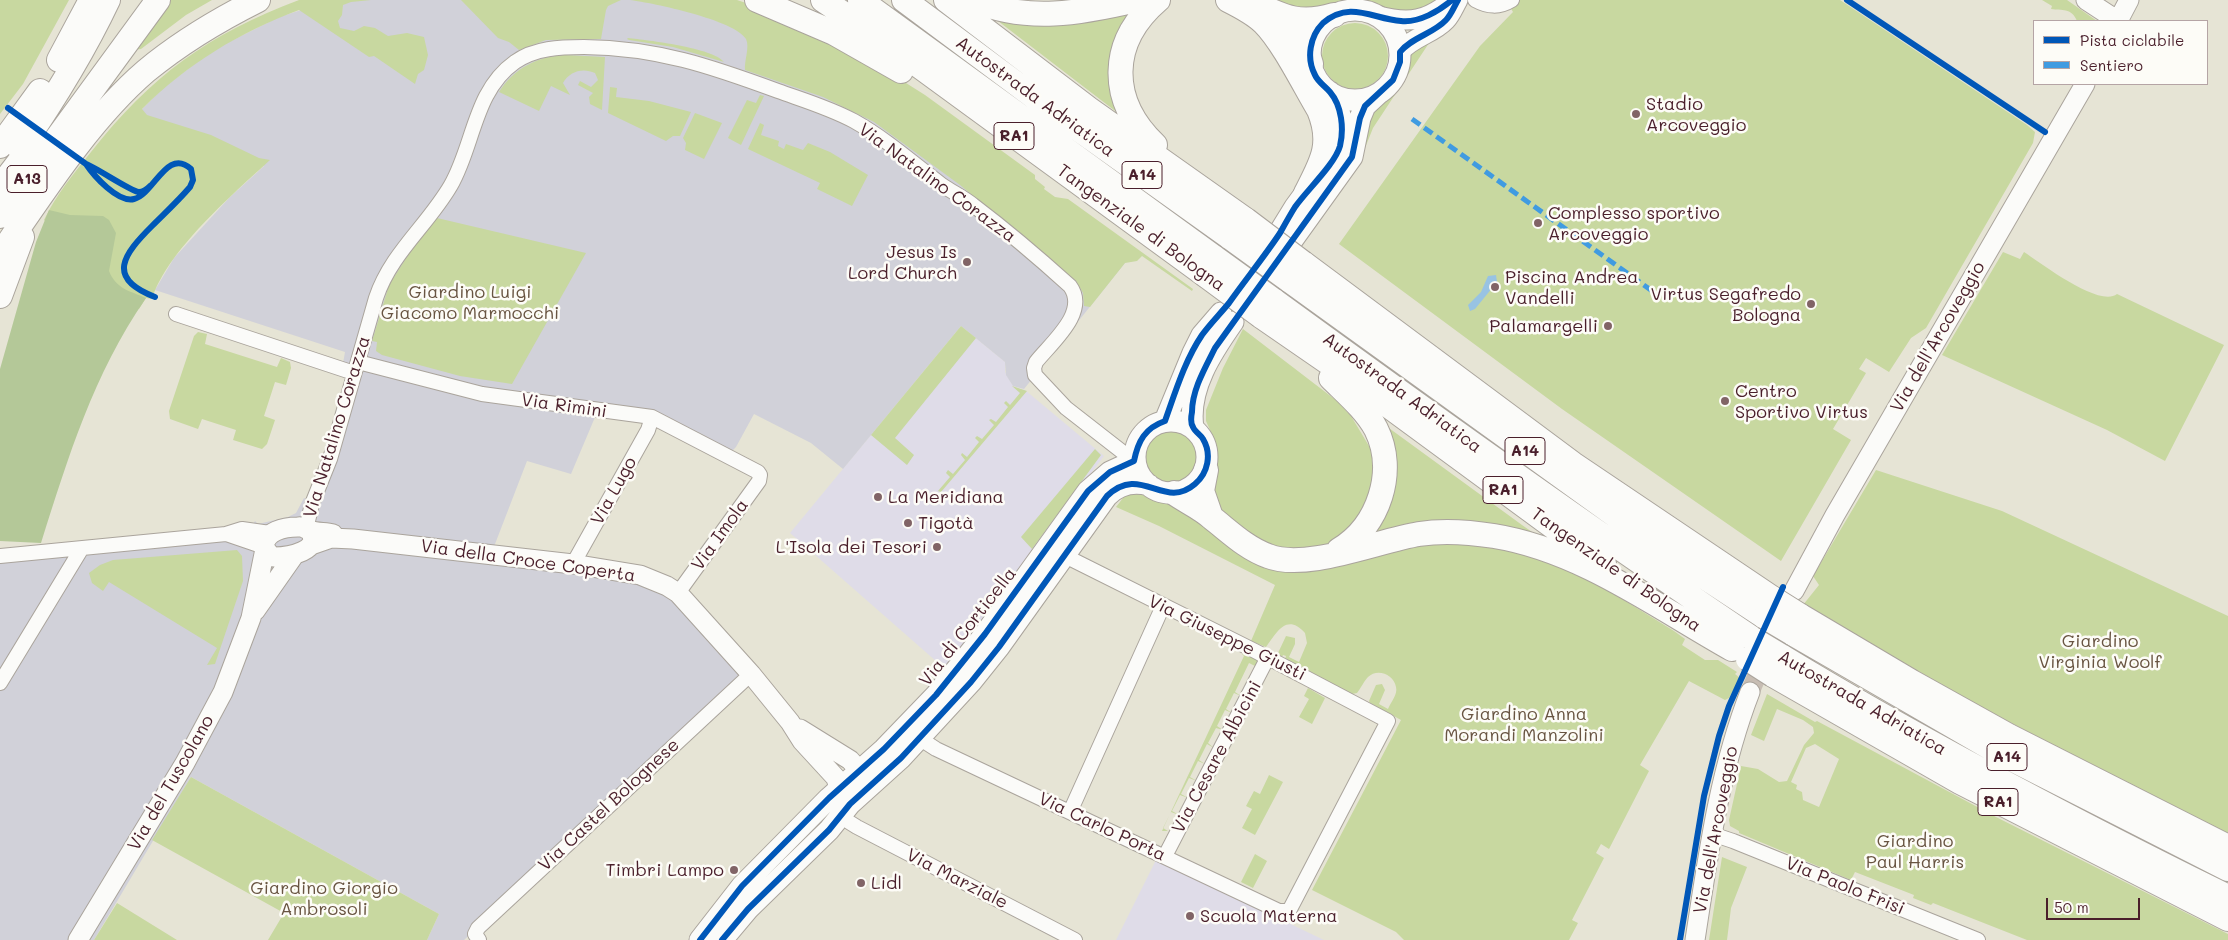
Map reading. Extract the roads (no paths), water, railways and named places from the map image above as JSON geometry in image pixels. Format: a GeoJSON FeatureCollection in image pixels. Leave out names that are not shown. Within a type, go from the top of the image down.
{"type":"FeatureCollection","features":[{"type":"Feature","properties":{"kind":"highway"},"geometry":{"type":"LineString","coordinates":[[0,146],[37,96],[75,30],[89,0]]}},
{"type":"Feature","properties":{"kind":"highway"},"geometry":{"type":"LineString","coordinates":[[0,178],[65,82],[93,33],[108,0]]}},
{"type":"Feature","properties":{"kind":"highway"},"geometry":{"type":"LineString","coordinates":[[0,187],[140,0]]}},
{"type":"Feature","properties":{"kind":"highway"},"geometry":{"type":"LineString","coordinates":[[55,142],[158,0]]}},
{"type":"Feature","properties":{"kind":"highway"},"geometry":{"type":"LineString","coordinates":[[55,142],[119,75],[148,50],[175,29],[224,0]]}},
{"type":"Feature","properties":{"kind":"highway"},"geometry":{"type":"LineString","coordinates":[[0,255],[101,116],[146,72],[197,33],[258,0]]}},
{"type":"Feature","properties":{"kind":"highway"},"geometry":{"type":"LineString","coordinates":[[757,0],[808,21],[883,59],[1100,199]]}},
{"type":"Feature","properties":{"kind":"highway","name":"Tangenziale di Bologna"},"geometry":{"type":"LineString","coordinates":[[824,0],[896,50],[1100,199],[1209,266]]}},
{"type":"Feature","properties":{"kind":"highway","name":"Autostrada Adriatica"},"geometry":{"type":"LineString","coordinates":[[860,0],[1269,313],[1452,430],[1649,569],[1745,649]]}},
{"type":"Feature","properties":{"kind":"highway","name":"Autostrada Adriatica"},"geometry":{"type":"LineString","coordinates":[[904,0],[1053,111],[1231,238],[1296,272],[1654,543],[1777,602],[1795,624],[1998,752],[2228,869]]}},
{"type":"Feature","properties":{"kind":"highway"},"geometry":{"type":"LineString","coordinates":[[920,0],[1053,111]]}},
{"type":"Feature","properties":{"kind":"highway"},"geometry":{"type":"LineString","coordinates":[[946,0],[1089,109],[1246,220],[1296,272]]}},
{"type":"Feature","properties":{"kind":"highway"},"geometry":{"type":"LineString","coordinates":[[973,0],[1001,10],[1042,15],[1066,14],[1136,0]]}},
{"type":"Feature","properties":{"kind":"highway"},"geometry":{"type":"LineString","coordinates":[[1158,0],[1134,25],[1126,41],[1120,60],[1120,81],[1124,98],[1133,119],[1142,132],[1173,162],[1219,200]]}},
{"type":"Feature","properties":{"kind":"highway"},"geometry":{"type":"LineString","coordinates":[[1228,0],[1251,12],[1264,23],[1276,38],[1319,110],[1324,122],[1326,152],[1306,193]]}},
{"type":"Feature","properties":{"kind":"highway"},"geometry":{"type":"LineString","coordinates":[[1248,0],[1272,12],[1305,21],[1334,15]]}},
{"type":"Feature","properties":{"kind":"highway"},"geometry":{"type":"LineString","coordinates":[[1272,12],[1301,36],[1311,64]]}},
{"type":"Feature","properties":{"kind":"highway","name":"A13"},"geometry":{"type":"LineString","coordinates":[[0,216],[55,142]]}},
{"type":"Feature","properties":{"kind":"highway"},"geometry":{"type":"LineString","coordinates":[[0,296],[23,235],[40,199]]}},
{"type":"Feature","properties":{"kind":"highway"},"geometry":{"type":"LineString","coordinates":[[1269,313],[1363,412],[1375,428],[1384,452],[1384,482],[1376,510],[1352,540],[1329,555]]}},
{"type":"Feature","properties":{"kind":"highway"},"geometry":{"type":"LineString","coordinates":[[1206,470],[1202,491],[1211,516]]}},
{"type":"Feature","properties":{"kind":"highway"},"geometry":{"type":"LineString","coordinates":[[1174,493],[1211,516],[1243,542],[1268,556],[1292,561],[1312,560],[1403,537],[1440,532],[1470,532],[1510,539],[1552,553],[1592,570],[1745,649]]}},
{"type":"Feature","properties":{"kind":"highway"},"geometry":{"type":"LineString","coordinates":[[1795,624],[1912,682],[2009,736],[2228,847]]}},
{"type":"Feature","properties":{"kind":"highway","name":"RA1"},"geometry":{"type":"LineString","coordinates":[[1745,649],[1777,666],[1867,730],[1960,782],[2228,920]]}},
{"type":"Feature","properties":{"kind":"highway","name":"Autostrada Adriatica"},"geometry":{"type":"LineString","coordinates":[[1777,666],[1847,696],[1983,773],[2228,897]]}},
{"type":"Feature","properties":{"kind":"main road"},"geometry":{"type":"LineString","coordinates":[[1356,9],[1378,16],[1394,31],[1400,52],[1397,71],[1386,87],[1365,106],[1360,118],[1352,157],[1285,238],[1306,193],[1339,148],[1342,126],[1340,115],[1330,92],[1315,75],[1311,64],[1312,41],[1317,31],[1334,15],[1356,9]]}},
{"type":"Feature","properties":{"kind":"main road"},"geometry":{"type":"LineString","coordinates":[[1330,92],[1342,98],[1354,100],[1367,98],[1379,93]]}},
{"type":"Feature","properties":{"kind":"main road"},"geometry":{"type":"LineString","coordinates":[[1165,422],[1202,335],[1227,317],[1197,387],[1192,409],[1193,428]]}},
{"type":"Feature","properties":{"kind":"main road"},"geometry":{"type":"LineString","coordinates":[[1149,485],[1139,474],[1134,461],[1143,434],[1157,424],[1165,422],[1173,422],[1193,428],[1202,438],[1207,450],[1206,470],[1193,486],[1174,493]]}},
{"type":"Feature","properties":{"kind":"main road","name":"Via di Corticella"},"geometry":{"type":"LineString","coordinates":[[722,940],[748,910],[842,814],[848,793],[860,771],[899,735],[963,662],[1088,491],[1110,472],[1134,461]]}},
{"type":"Feature","properties":{"kind":"main road","name":"Via di Corticella"},"geometry":{"type":"LineString","coordinates":[[700,940],[742,886],[848,793],[919,738],[999,647],[1099,506],[1113,490],[1133,483],[1149,485],[1161,492],[1174,493]]}},
{"type":"Feature","properties":{"kind":"street"},"geometry":{"type":"LineString","coordinates":[[1378,16],[1400,21],[1411,21],[1427,16],[1452,0]]}},
{"type":"Feature","properties":{"kind":"street"},"geometry":{"type":"LineString","coordinates":[[1400,52],[1412,41],[1438,27],[1445,21],[1458,0]]}},
{"type":"Feature","properties":{"kind":"street"},"geometry":{"type":"LineString","coordinates":[[1479,2],[1502,5],[1512,0]]}},
{"type":"Feature","properties":{"kind":"street"},"geometry":{"type":"LineString","coordinates":[[2086,0],[2116,20]]}},
{"type":"Feature","properties":{"kind":"street"},"geometry":{"type":"LineString","coordinates":[[2119,20],[2129,0]]}},
{"type":"Feature","properties":{"kind":"street","name":"Via Natalino Corazza"},"geometry":{"type":"LineString","coordinates":[[303,537],[312,504],[330,459],[379,290],[387,273],[400,252],[450,187],[467,151],[484,98],[492,85],[508,67],[530,54],[554,48],[582,47],[636,50],[699,63],[841,115],[893,147],[943,186],[978,208],[1065,281],[1074,291],[1077,303],[1074,314],[1036,362],[1034,371],[1066,408],[1134,461]]}},
{"type":"Feature","properties":{"kind":"street","name":"Via dell'Arcoveggio"},"geometry":{"type":"LineString","coordinates":[[1777,602],[1835,515],[2084,85]]}},
{"type":"Feature","properties":{"kind":"street","name":"Via Rimini"},"geometry":{"type":"LineString","coordinates":[[176,314],[356,367],[482,394],[652,418],[754,470],[760,475]]}},
{"type":"Feature","properties":{"kind":"street","name":"Via Lugo"},"geometry":{"type":"LineString","coordinates":[[573,564],[648,430],[652,418]]}},
{"type":"Feature","properties":{"kind":"street","name":"Via Imola"},"geometry":{"type":"LineString","coordinates":[[678,593],[759,481],[760,475]]}},
{"type":"Feature","properties":{"kind":"street","name":"Via della Croce Coperta"},"geometry":{"type":"LineString","coordinates":[[0,556],[226,534],[242,529],[266,543],[274,557],[303,537]]}},
{"type":"Feature","properties":{"kind":"street","name":"Via della Croce Coperta"},"geometry":{"type":"LineString","coordinates":[[266,543],[303,537],[353,539],[573,564],[640,575],[678,593],[751,674],[790,722],[802,741],[848,793]]}},
{"type":"Feature","properties":{"kind":"street","name":"Via del Tuscolano"},"geometry":{"type":"LineString","coordinates":[[251,618],[303,537]]}},
{"type":"Feature","properties":{"kind":"street","name":"Via del Tuscolano"},"geometry":{"type":"LineString","coordinates":[[78,940],[185,763],[223,692],[251,618],[266,543]]}},
{"type":"Feature","properties":{"kind":"street"},"geometry":{"type":"LineString","coordinates":[[0,683],[82,548]]}},
{"type":"Feature","properties":{"kind":"street","name":"Via Giuseppe Giusti"},"geometry":{"type":"LineString","coordinates":[[1065,556],[1268,657],[1388,721],[1291,908],[1286,913]]}},
{"type":"Feature","properties":{"kind":"street"},"geometry":{"type":"LineString","coordinates":[[1070,812],[1163,606]]}},
{"type":"Feature","properties":{"kind":"street","name":"Via Cesare Albicini"},"geometry":{"type":"LineString","coordinates":[[1165,856],[1268,657]]}},
{"type":"Feature","properties":{"kind":"street","name":"Via Castel Bolognese"},"geometry":{"type":"LineString","coordinates":[[479,940],[475,934],[478,928],[751,674]]}},
{"type":"Feature","properties":{"kind":"street","name":"Via dell'Arcoveggio"},"geometry":{"type":"LineString","coordinates":[[1695,940],[1712,834],[1730,748],[1750,692]]}},
{"type":"Feature","properties":{"kind":"street","name":"Via della Croce Coperta"},"geometry":{"type":"LineString","coordinates":[[790,722],[850,760],[860,771]]}},
{"type":"Feature","properties":{"kind":"street","name":"Via Carlo Porta"},"geometry":{"type":"LineString","coordinates":[[919,738],[936,749],[1286,913]]}},
{"type":"Feature","properties":{"kind":"street","name":"Via Marziale"},"geometry":{"type":"LineString","coordinates":[[842,814],[857,827],[1075,940]]}},
{"type":"Feature","properties":{"kind":"street","name":"Via Paolo Frisi"},"geometry":{"type":"LineString","coordinates":[[1712,834],[1978,940]]}},
{"type":"Feature","properties":{"kind":"water"},"geometry":{"type":"Polygon","coordinates":[[[1496,275],[1497,282],[1475,309],[1470,311],[1468,305],[1481,292],[1488,276],[1496,275]]]}},
{"type":"Feature","properties":{"kind":"tunnel"},"geometry":{"type":"LineString","coordinates":[[1750,692],[1784,613]]}},
{"type":"Feature","properties":{"kind":"place","name":"Stadio Arcoveggio"},"geometry":{"type":"Point","coordinates":[1636,114]}},
{"type":"Feature","properties":{"kind":"place","name":"Complesso sportivo Arcoveggio"},"geometry":{"type":"Point","coordinates":[1538,223]}},
{"type":"Feature","properties":{"kind":"place","name":"Jesus Is Lord Church"},"geometry":{"type":"Point","coordinates":[967,262]}},
{"type":"Feature","properties":{"kind":"place","name":"Piscina Andrea Vandelli"},"geometry":{"type":"Point","coordinates":[1495,287]}},
{"type":"Feature","properties":{"kind":"place","name":"Virtus Segafredo Bologna"},"geometry":{"type":"Point","coordinates":[1811,304]}},
{"type":"Feature","properties":{"kind":"place","name":"Palamargelli"},"geometry":{"type":"Point","coordinates":[1608,326]}},
{"type":"Feature","properties":{"kind":"place","name":"Centro Sportivo Virtus"},"geometry":{"type":"Point","coordinates":[1725,401]}},
{"type":"Feature","properties":{"kind":"place","name":"La Meridiana"},"geometry":{"type":"Point","coordinates":[878,497]}},
{"type":"Feature","properties":{"kind":"place","name":"Tigotà"},"geometry":{"type":"Point","coordinates":[908,523]}},
{"type":"Feature","properties":{"kind":"place","name":"L'Isola dei Tesori"},"geometry":{"type":"Point","coordinates":[937,547]}},
{"type":"Feature","properties":{"kind":"place","name":"Timbri Lampo"},"geometry":{"type":"Point","coordinates":[734,870]}},
{"type":"Feature","properties":{"kind":"place","name":"Lidl"},"geometry":{"type":"Point","coordinates":[861,883]}},
{"type":"Feature","properties":{"kind":"place","name":"Scuola Materna"},"geometry":{"type":"Point","coordinates":[1190,916]}},
{"type":"Feature","properties":{"kind":"park label","name":"Giardino Luigi Giacomo Marmocchi"},"geometry":{"type":"Point","coordinates":[470,302]}},
{"type":"Feature","properties":{"kind":"park label","name":"Giardino Virginia Woolf"},"geometry":{"type":"Point","coordinates":[2100,651]}},
{"type":"Feature","properties":{"kind":"park label","name":"Giardino Anna Morandi Manzolini"},"geometry":{"type":"Point","coordinates":[1524,724]}},
{"type":"Feature","properties":{"kind":"park label","name":"Giardino Paul Harris"},"geometry":{"type":"Point","coordinates":[1915,851]}},
{"type":"Feature","properties":{"kind":"park label","name":"Giardino Giorgio Ambrosoli"},"geometry":{"type":"Point","coordinates":[324,898]}}]}
